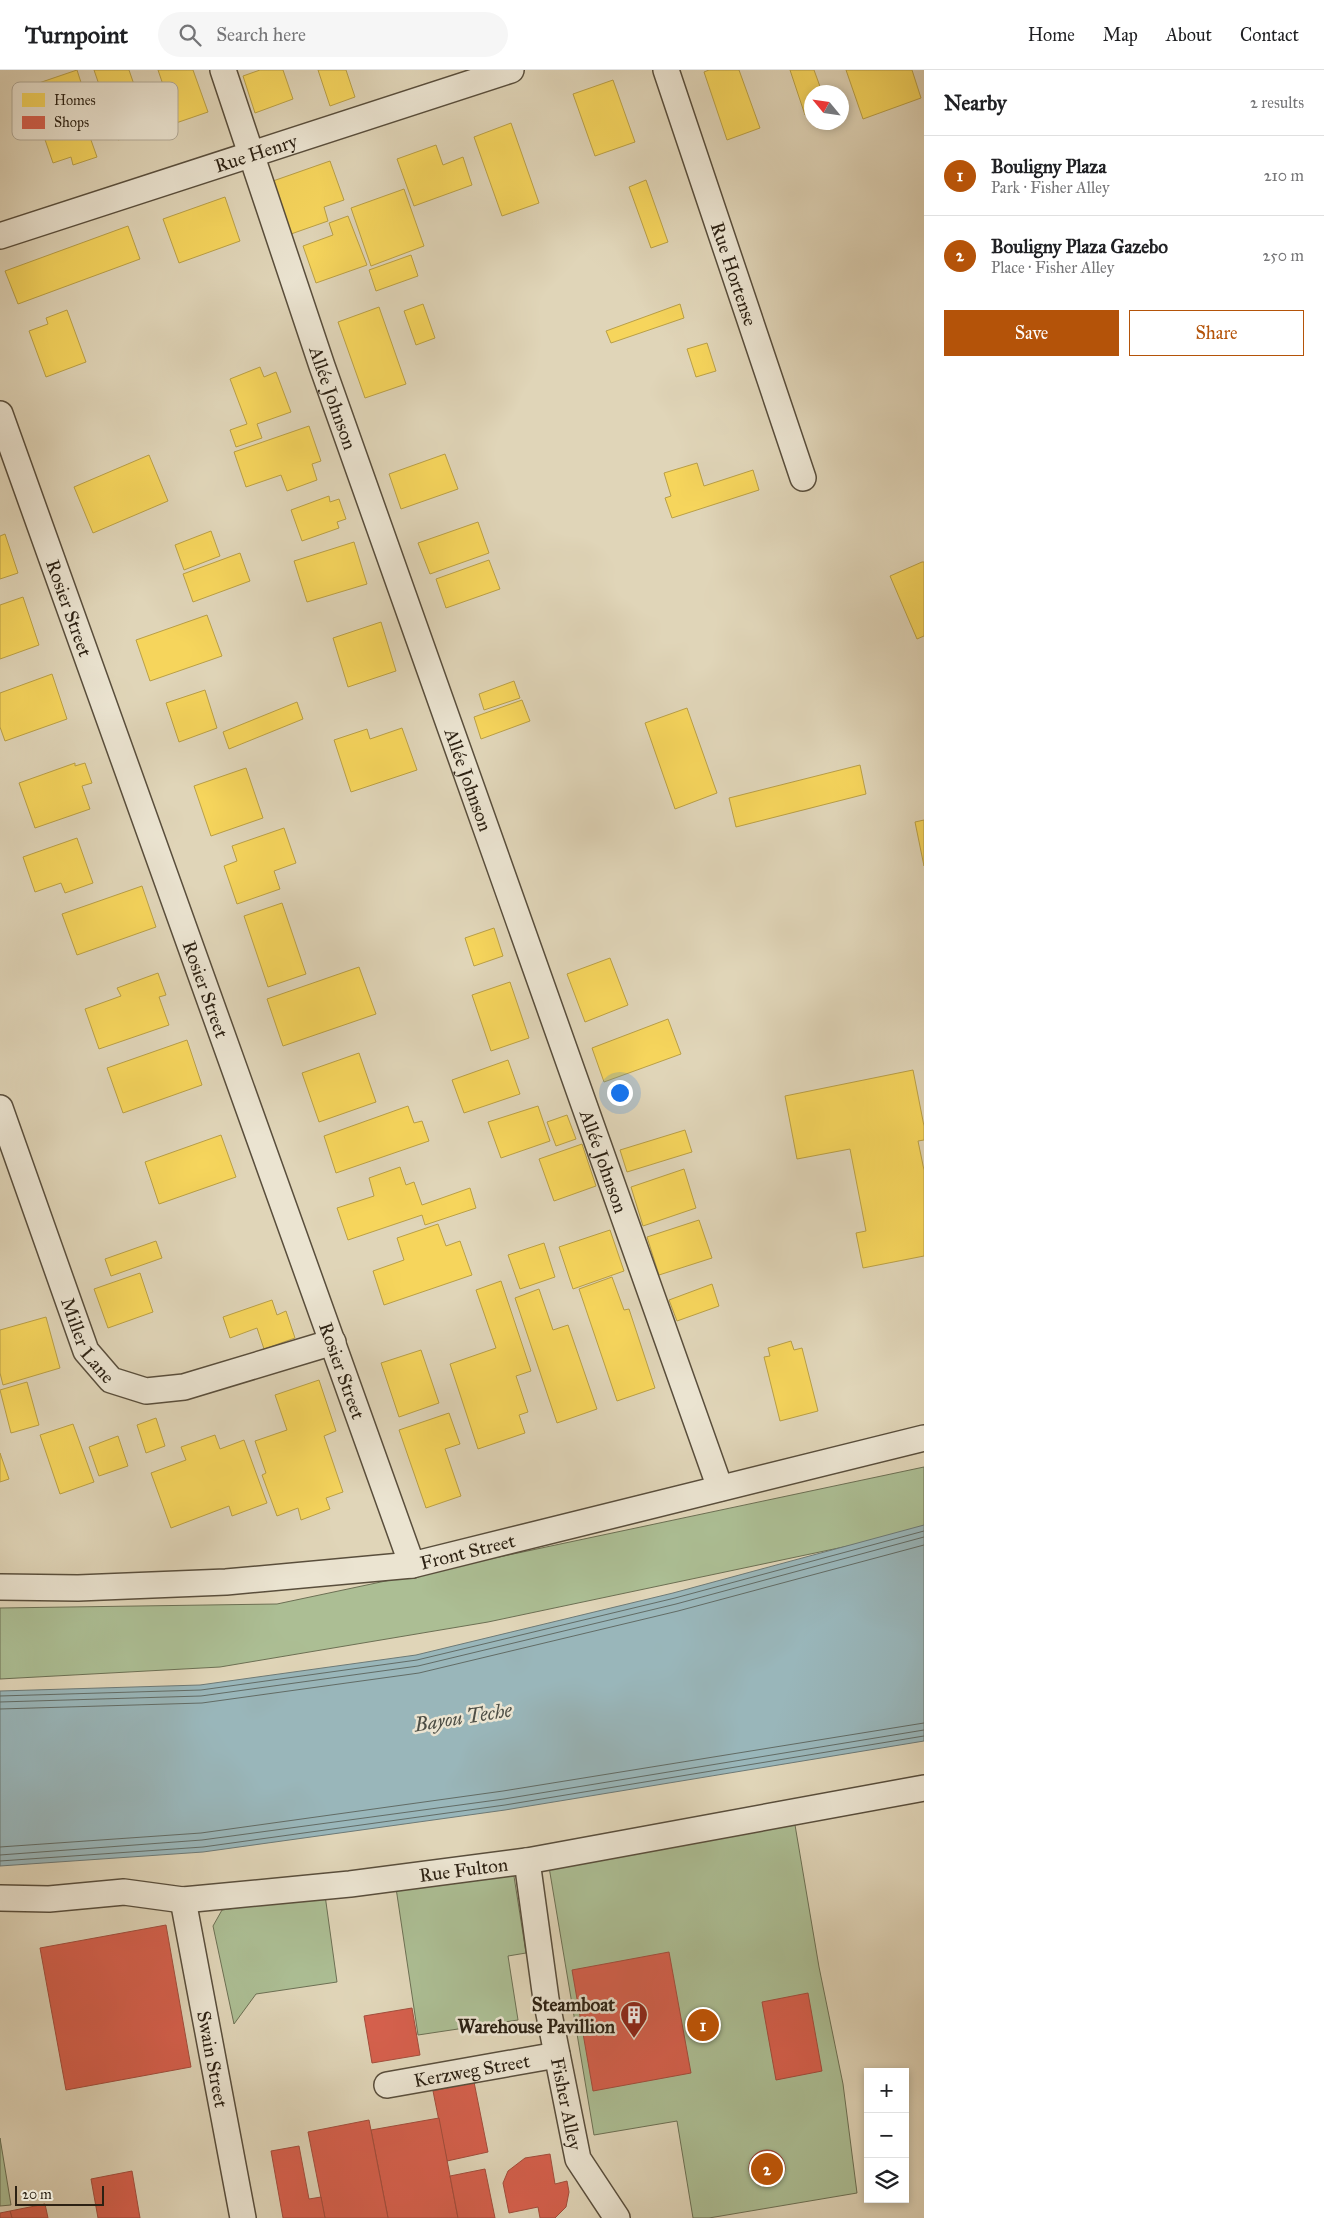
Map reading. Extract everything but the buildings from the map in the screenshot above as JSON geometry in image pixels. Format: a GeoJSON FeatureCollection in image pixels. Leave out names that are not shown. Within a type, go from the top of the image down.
{"type":"FeatureCollection","features":[{"type":"Feature","properties":{"kind":"street","name":"Allée Johnson"},"geometry":{"type":"LineString","coordinates":[[223,70],[322,366],[720,1488]]}},
{"type":"Feature","properties":{"kind":"street","name":"Rue Henry"},"geometry":{"type":"LineString","coordinates":[[0,236],[510,70]]}},
{"type":"Feature","properties":{"kind":"street","name":"Rue Hortense"},"geometry":{"type":"LineString","coordinates":[[666,70],[802,478]]}},
{"type":"Feature","properties":{"kind":"street","name":"Rosier Street"},"geometry":{"type":"LineString","coordinates":[[0,414],[412,1565]]}},
{"type":"Feature","properties":{"kind":"street","name":"Miller Lane"},"geometry":{"type":"LineString","coordinates":[[0,1108],[86,1351],[111,1380],[146,1391],[184,1387],[333,1342]]}},
{"type":"Feature","properties":{"kind":"street","name":"Front Street"},"geometry":{"type":"LineString","coordinates":[[0,1588],[78,1588],[226,1582],[412,1565],[924,1438]]}},
{"type":"Feature","properties":{"kind":"street","name":"Rue Fulton"},"geometry":{"type":"LineString","coordinates":[[0,1898],[49,1900],[124,1892],[183,1900],[350,1884],[527,1861],[924,1788]]}},
{"type":"Feature","properties":{"kind":"street","name":"Fisher Alley"},"geometry":{"type":"LineString","coordinates":[[527,1861],[546,1999],[578,2159],[616,2218]]}},
{"type":"Feature","properties":{"kind":"street","name":"Swain Street"},"geometry":{"type":"LineString","coordinates":[[183,1900],[243,2218]]}},
{"type":"Feature","properties":{"kind":"street","name":"Kerzweg Street"},"geometry":{"type":"LineString","coordinates":[[387,2085],[557,2055]]}},
{"type":"Feature","properties":{"kind":"green space"},"geometry":{"type":"Polygon","coordinates":[[[924,1467],[924,1530],[488,1622],[220,1667],[0,1679],[0,1608],[277,1604],[924,1467]]]}},
{"type":"Feature","properties":{"kind":"green space"},"geometry":{"type":"Polygon","coordinates":[[[795,1825],[819,1967],[843,2084],[857,2193],[709,2218],[693,2218],[677,2121],[594,2135],[549,1867],[795,1825]]]}},
{"type":"Feature","properties":{"kind":"green space"},"geometry":{"type":"Polygon","coordinates":[[[513,1870],[526,1953],[508,1956],[518,2020],[418,2035],[396,1888],[513,1870]]]}},
{"type":"Feature","properties":{"kind":"green space"},"geometry":{"type":"Polygon","coordinates":[[[325,1895],[337,1982],[256,1994],[234,2024],[213,1926],[222,1910],[325,1895]]]}},
{"type":"Feature","properties":{"kind":"green space"},"geometry":{"type":"Polygon","coordinates":[[[0,2138],[11,2205],[0,2206],[0,2138]]]}},
{"type":"Feature","properties":{"kind":"water","name":"Bayou Teche"},"geometry":{"type":"Polygon","coordinates":[[[924,1525],[924,1741],[505,1810],[203,1852],[0,1866],[0,1691],[200,1685],[416,1655],[673,1593],[924,1525]]]}},
{"type":"Feature","properties":{"kind":"place","name":"Bouligny Plaza"},"geometry":{"type":"Point","coordinates":[703,2025]}},
{"type":"Feature","properties":{"kind":"place","name":"Steamboat Warehouse Pavillion"},"geometry":{"type":"Point","coordinates":[634,2039]}},
{"type":"Feature","properties":{"kind":"place","name":"Bouligny Plaza Gazebo"},"geometry":{"type":"Point","coordinates":[767,2169]}}]}
